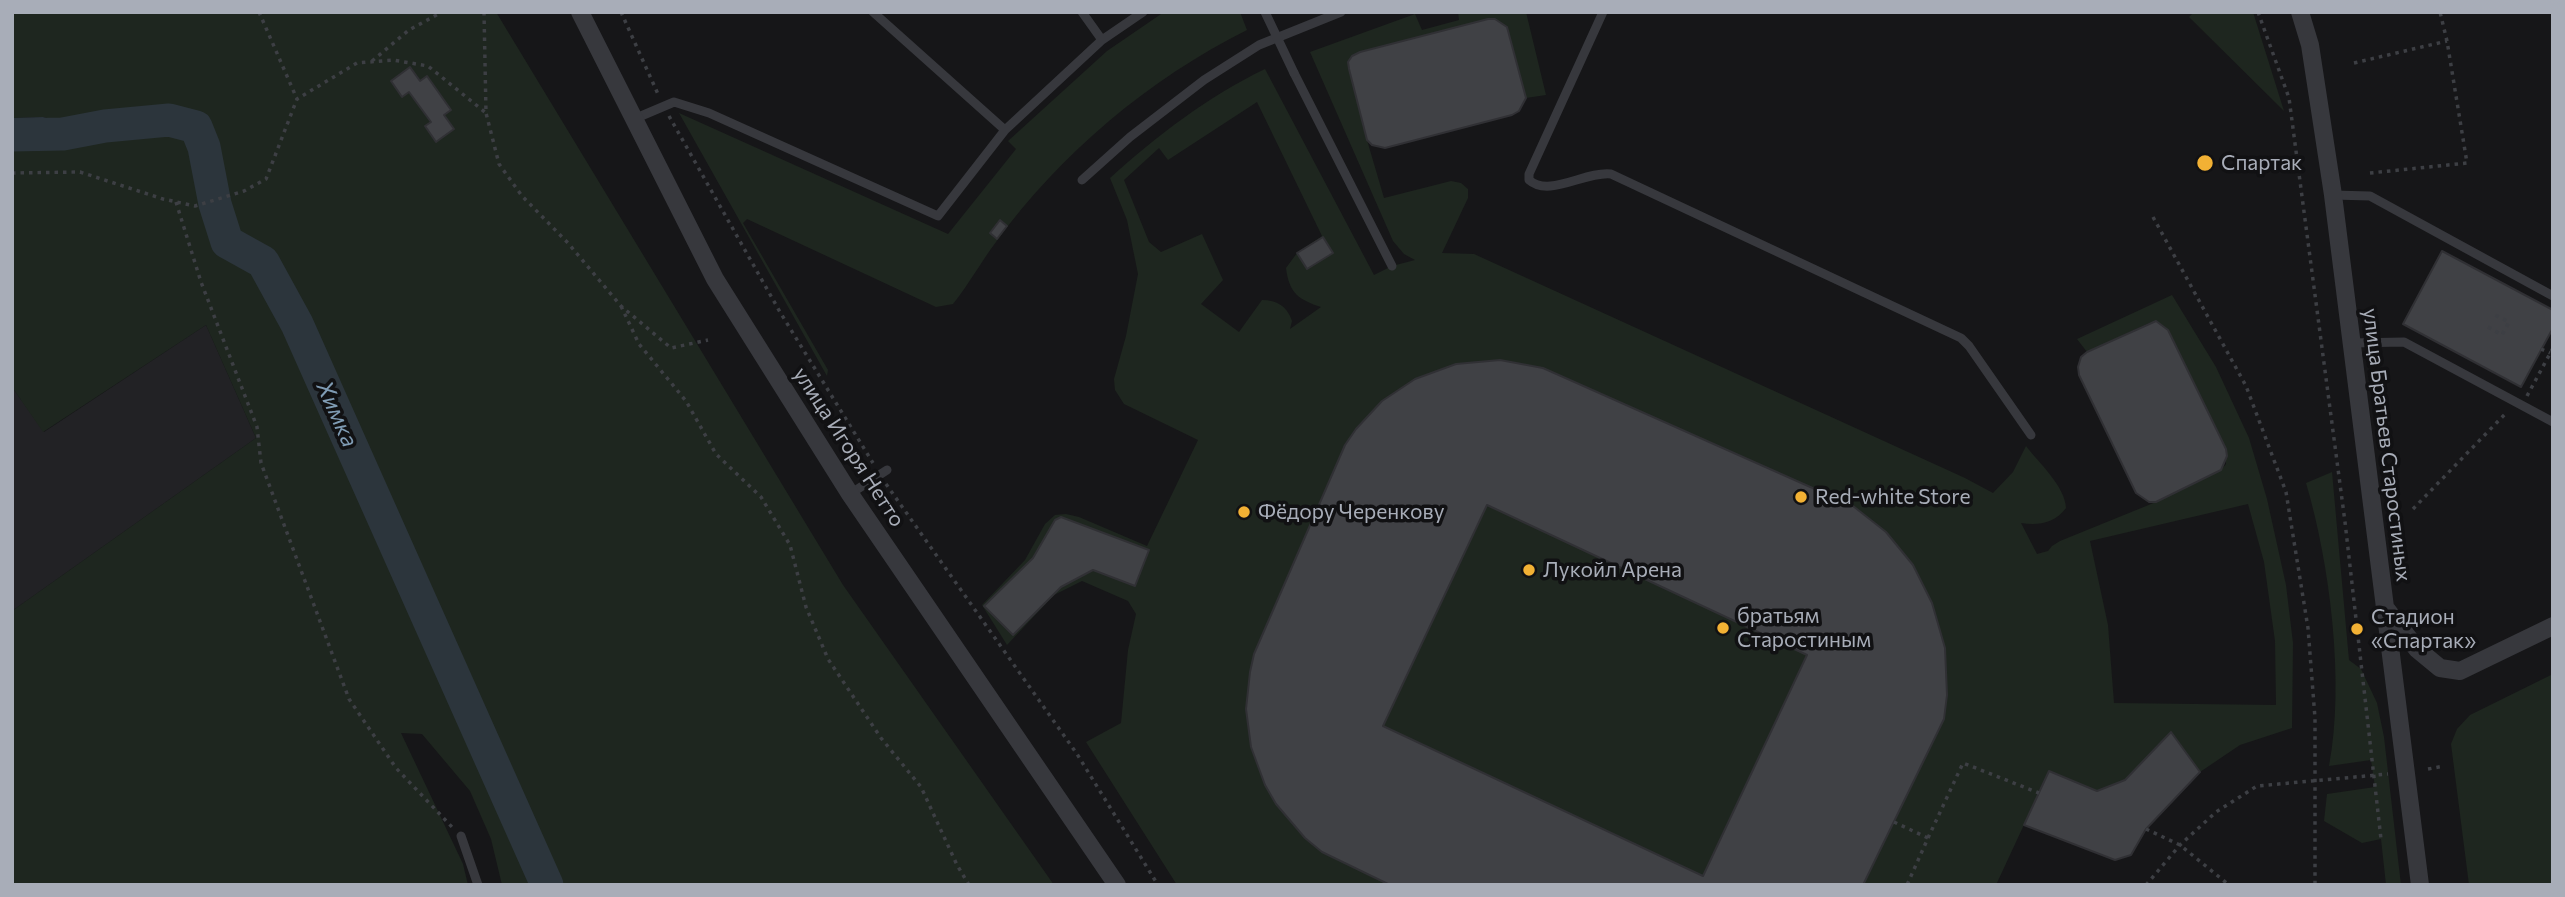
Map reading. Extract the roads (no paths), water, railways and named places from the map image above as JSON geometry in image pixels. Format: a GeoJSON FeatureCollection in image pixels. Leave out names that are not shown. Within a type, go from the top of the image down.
{"type":"FeatureCollection","features":[{"type":"Feature","properties":{"kind":"street","name":"улица Игоря Нетто"},"geometry":{"type":"LineString","coordinates":[[580,12],[715,279],[850,494],[1117,885]]}},
{"type":"Feature","properties":{"kind":"street","name":"улица Братьев Старостиных"},"geometry":{"type":"LineString","coordinates":[[2300,12],[2309,45],[2333,195],[2420,885]]}},
{"type":"Feature","properties":{"kind":"street"},"geometry":{"type":"LineString","coordinates":[[2385,607],[2417,649],[2440,668],[2460,671],[2553,626]]}},
{"type":"Feature","properties":{"kind":"lane"},"geometry":{"type":"LineString","coordinates":[[873,12],[1005,130]]}},
{"type":"Feature","properties":{"kind":"lane"},"geometry":{"type":"LineString","coordinates":[[1082,12],[1102,40]]}},
{"type":"Feature","properties":{"kind":"lane"},"geometry":{"type":"LineString","coordinates":[[634,119],[674,102],[709,113],[938,216],[1005,130],[1102,40],[1143,12]]}},
{"type":"Feature","properties":{"kind":"lane"},"geometry":{"type":"LineString","coordinates":[[1265,12],[1392,265]]}},
{"type":"Feature","properties":{"kind":"lane"},"geometry":{"type":"LineString","coordinates":[[1082,180],[1130,137],[1237,59],[1259,45],[1341,12]]}},
{"type":"Feature","properties":{"kind":"lane"},"geometry":{"type":"LineString","coordinates":[[1603,12],[1529,174],[1529,180],[1533,184],[1553,187],[1598,173],[1611,174],[1961,338],[2031,435]]}},
{"type":"Feature","properties":{"kind":"lane"},"geometry":{"type":"LineString","coordinates":[[2333,195],[2370,196],[2553,296]]}},
{"type":"Feature","properties":{"kind":"lane"},"geometry":{"type":"LineString","coordinates":[[2352,343],[2404,342],[2553,422]]}},
{"type":"Feature","properties":{"kind":"lane"},"geometry":{"type":"LineString","coordinates":[[850,494],[883,472]]}},
{"type":"Feature","properties":{"kind":"lane"},"geometry":{"type":"LineString","coordinates":[[461,836],[478,885]]}},
{"type":"Feature","properties":{"kind":"waterway","name":"Химка"},"geometry":{"type":"LineString","coordinates":[[12,135],[63,134],[105,126],[169,120],[196,127],[204,147],[215,204],[227,242],[263,262],[297,324],[547,885]]}},
{"type":"Feature","properties":{"kind":"place","name":"Спартак"},"geometry":{"type":"Point","coordinates":[2205,163]}},
{"type":"Feature","properties":{"kind":"place","name":"Red-white Store"},"geometry":{"type":"Point","coordinates":[1801,497]}},
{"type":"Feature","properties":{"kind":"place","name":"Фёдору Черенкову"},"geometry":{"type":"Point","coordinates":[1244,512]}},
{"type":"Feature","properties":{"kind":"place","name":"Лукойл Арена"},"geometry":{"type":"Point","coordinates":[1529,570]}},
{"type":"Feature","properties":{"kind":"place","name":"братьям Старостиным"},"geometry":{"type":"Point","coordinates":[1723,628]}},
{"type":"Feature","properties":{"kind":"place","name":"Стадион «Спартак»"},"geometry":{"type":"Point","coordinates":[2357,629]}}]}
